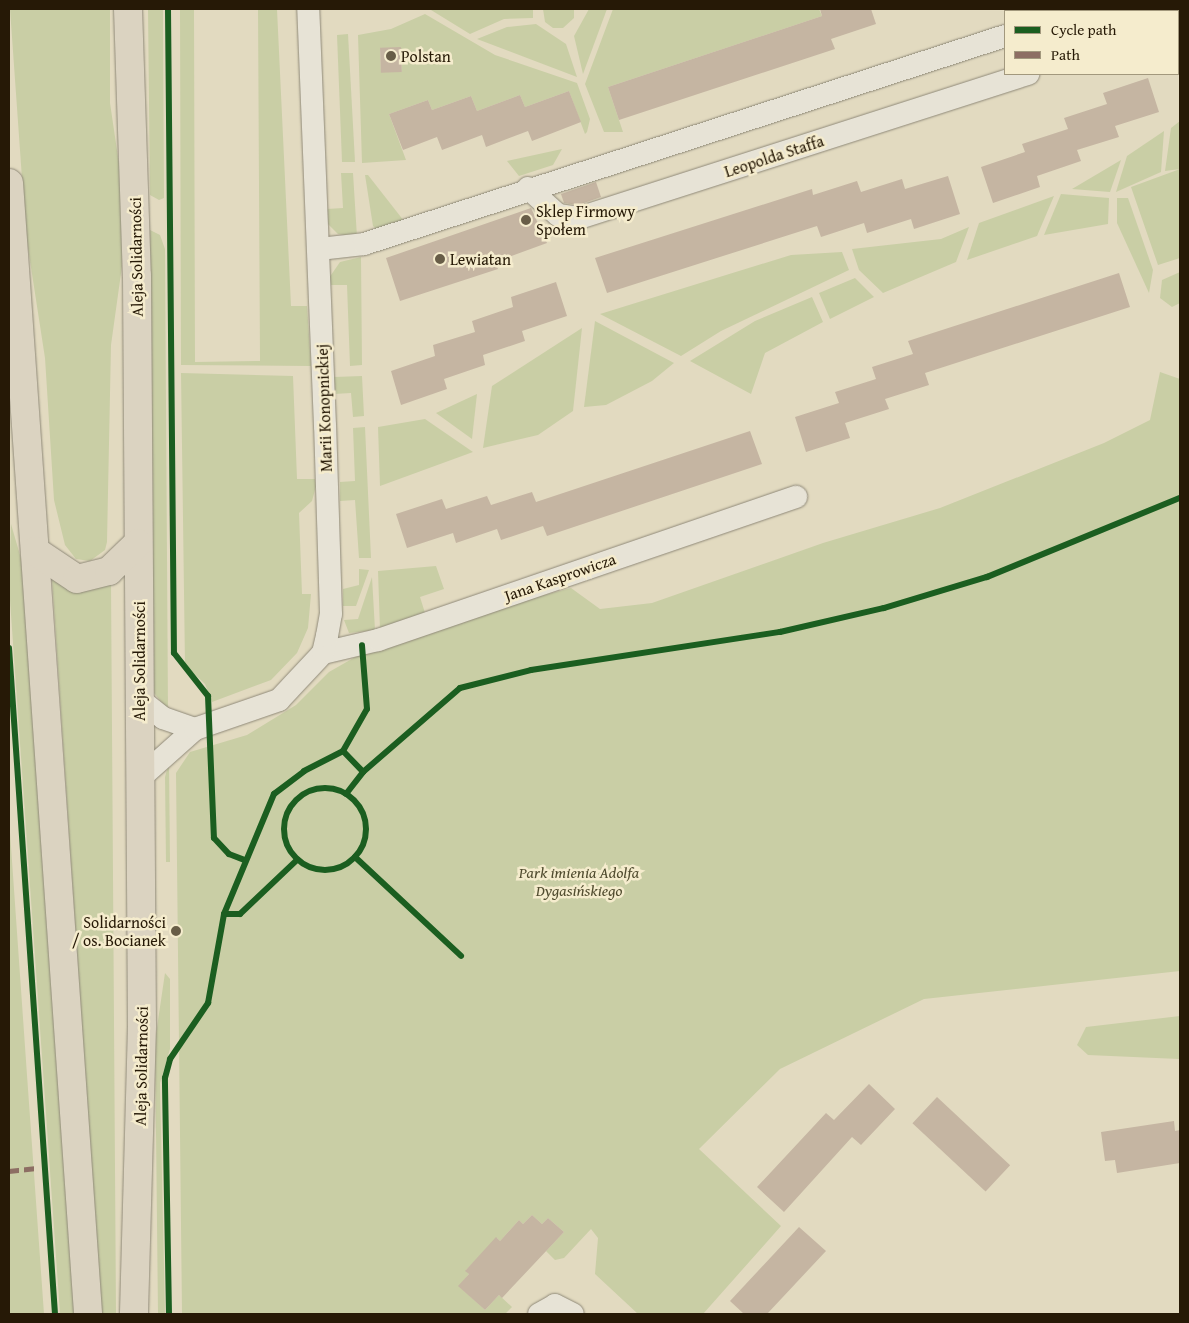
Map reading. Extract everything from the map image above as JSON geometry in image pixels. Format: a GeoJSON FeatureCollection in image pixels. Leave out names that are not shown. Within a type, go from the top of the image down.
{"type":"FeatureCollection","features":[{"type":"Feature","properties":{"kind":"main road","name":"Aleja Solidarności"},"geometry":{"type":"LineString","coordinates":[[128,9],[136,224],[142,1026],[134,1314]]}},
{"type":"Feature","properties":{"kind":"main road"},"geometry":{"type":"LineString","coordinates":[[9,183],[88,1314]]}},
{"type":"Feature","properties":{"kind":"main road"},"geometry":{"type":"LineString","coordinates":[[35,551],[77,579],[109,571],[138,543]]}},
{"type":"Feature","properties":{"kind":"main road"},"geometry":{"type":"LineString","coordinates":[[137,1238],[146,1314]]}},
{"type":"Feature","properties":{"kind":"street","name":"Marii Konopnickiej"},"geometry":{"type":"LineString","coordinates":[[140,778],[195,729],[279,700],[298,685],[323,653],[331,614],[319,248],[308,9]]}},
{"type":"Feature","properties":{"kind":"street"},"geometry":{"type":"LineString","coordinates":[[319,248],[364,244],[528,188],[1004,36]]}},
{"type":"Feature","properties":{"kind":"street","name":"Leopolda Staffa"},"geometry":{"type":"LineString","coordinates":[[528,188],[558,215],[579,218],[1025,75]]}},
{"type":"Feature","properties":{"kind":"street","name":"Jana Kasprowicza"},"geometry":{"type":"LineString","coordinates":[[323,653],[378,640],[796,497]]}},
{"type":"Feature","properties":{"kind":"street"},"geometry":{"type":"LineString","coordinates":[[139,699],[163,718],[195,729]]}},
{"type":"Feature","properties":{"kind":"street"},"geometry":{"type":"LineString","coordinates":[[539,1314],[555,1305],[573,1314]]}},
{"type":"Feature","properties":{"kind":"green space"},"geometry":{"type":"Polygon","coordinates":[[[10,9],[110,9],[110,103],[123,191],[123,259],[111,345],[107,542],[105,550],[90,561],[76,559],[65,545],[54,500],[45,358],[26,235],[10,9]]]}},
{"type":"Feature","properties":{"kind":"green space"},"geometry":{"type":"Polygon","coordinates":[[[148,9],[163,9],[164,198],[159,200],[150,195],[148,9]]]}},
{"type":"Feature","properties":{"kind":"green space"},"geometry":{"type":"Polygon","coordinates":[[[180,9],[194,9],[195,362],[260,361],[258,9],[277,9],[291,306],[307,306],[311,366],[181,365],[180,9]]]}},
{"type":"Feature","properties":{"kind":"green space"},"geometry":{"type":"Polygon","coordinates":[[[533,9],[533,18],[504,19],[470,34],[431,10],[533,9]]]}},
{"type":"Feature","properties":{"kind":"green space"},"geometry":{"type":"Polygon","coordinates":[[[543,9],[574,9],[574,18],[563,28],[553,28],[545,22],[543,9]]]}},
{"type":"Feature","properties":{"kind":"green space"},"geometry":{"type":"Polygon","coordinates":[[[589,9],[607,9],[583,74],[574,36],[589,9]]]}},
{"type":"Feature","properties":{"kind":"green space"},"geometry":{"type":"Polygon","coordinates":[[[613,9],[819,9],[822,16],[608,87],[623,132],[604,132],[585,84],[613,9]]]}},
{"type":"Feature","properties":{"kind":"green space"},"geometry":{"type":"Polygon","coordinates":[[[425,14],[495,55],[577,83],[590,119],[587,132],[585,134],[569,91],[525,107],[520,95],[477,111],[471,96],[432,110],[428,100],[389,114],[406,160],[362,163],[358,35],[391,29],[425,14]],[[380,48],[381,72],[402,72],[401,48],[380,48]]]}},
{"type":"Feature","properties":{"kind":"green space"},"geometry":{"type":"Polygon","coordinates":[[[536,24],[566,44],[577,77],[477,39],[507,27],[536,24]]]}},
{"type":"Feature","properties":{"kind":"green space"},"geometry":{"type":"Polygon","coordinates":[[[348,34],[355,162],[342,162],[337,35],[348,34]]]}},
{"type":"Feature","properties":{"kind":"green space"},"geometry":{"type":"Polygon","coordinates":[[[1180,121],[1180,169],[1165,171],[1171,128],[1180,121]]]}},
{"type":"Feature","properties":{"kind":"green space"},"geometry":{"type":"Polygon","coordinates":[[[1164,131],[1161,172],[1116,192],[1127,156],[1164,131]]]}},
{"type":"Feature","properties":{"kind":"green space"},"geometry":{"type":"Polygon","coordinates":[[[562,149],[553,165],[519,176],[507,161],[562,149]]]}},
{"type":"Feature","properties":{"kind":"green space"},"geometry":{"type":"Polygon","coordinates":[[[1121,160],[1110,192],[1072,189],[1121,160]]]}},
{"type":"Feature","properties":{"kind":"green space"},"geometry":{"type":"Polygon","coordinates":[[[1180,169],[1180,258],[1158,265],[1131,187],[1180,169]]]}},
{"type":"Feature","properties":{"kind":"green space"},"geometry":{"type":"Polygon","coordinates":[[[341,173],[353,173],[357,237],[338,234],[328,224],[327,209],[343,208],[341,173]]]}},
{"type":"Feature","properties":{"kind":"green space"},"geometry":{"type":"Polygon","coordinates":[[[365,175],[368,175],[404,221],[378,231],[373,226],[365,175]]]}},
{"type":"Feature","properties":{"kind":"green space"},"geometry":{"type":"Polygon","coordinates":[[[1061,194],[1109,198],[1108,224],[1044,235],[1061,194]]]}},
{"type":"Feature","properties":{"kind":"green space"},"geometry":{"type":"Polygon","coordinates":[[[1054,196],[1037,236],[967,260],[979,223],[1054,196]]]}},
{"type":"Feature","properties":{"kind":"green space"},"geometry":{"type":"Polygon","coordinates":[[[1117,198],[1128,198],[1153,270],[1149,293],[1117,223],[1117,198]]]}},
{"type":"Feature","properties":{"kind":"green space"},"geometry":{"type":"Polygon","coordinates":[[[969,227],[956,262],[883,293],[859,270],[852,249],[941,239],[969,227]]]}},
{"type":"Feature","properties":{"kind":"green space"},"geometry":{"type":"Polygon","coordinates":[[[150,230],[160,235],[165,249],[168,710],[154,693],[150,230]]]}},
{"type":"Feature","properties":{"kind":"green space"},"geometry":{"type":"Polygon","coordinates":[[[842,252],[849,270],[721,331],[681,356],[600,314],[791,255],[842,252]]]}},
{"type":"Feature","properties":{"kind":"green space"},"geometry":{"type":"Polygon","coordinates":[[[361,257],[362,365],[350,366],[347,285],[331,285],[329,278],[340,262],[361,257]]]}},
{"type":"Feature","properties":{"kind":"green space"},"geometry":{"type":"Polygon","coordinates":[[[1180,272],[1180,303],[1172,307],[1160,298],[1162,280],[1180,272]]]}},
{"type":"Feature","properties":{"kind":"green space"},"geometry":{"type":"Polygon","coordinates":[[[855,278],[874,297],[830,319],[819,293],[855,278]]]}},
{"type":"Feature","properties":{"kind":"green space"},"geometry":{"type":"Polygon","coordinates":[[[812,297],[823,322],[765,353],[751,394],[690,361],[755,321],[812,297]]]}},
{"type":"Feature","properties":{"kind":"green space"},"geometry":{"type":"Polygon","coordinates":[[[595,321],[674,363],[652,381],[606,405],[584,407],[595,321]]]}},
{"type":"Feature","properties":{"kind":"green space"},"geometry":{"type":"Polygon","coordinates":[[[582,328],[573,411],[538,435],[483,448],[492,386],[582,328]]]}},
{"type":"Feature","properties":{"kind":"green space","name":"Park imienia Adolfa Dygasińskiego"},"geometry":{"type":"Polygon","coordinates":[[[1160,372],[1180,379],[1180,971],[924,999],[780,1069],[699,1149],[781,1226],[703,1314],[638,1314],[595,1274],[598,1238],[591,1229],[564,1258],[555,1260],[546,1251],[564,1232],[548,1218],[542,1224],[532,1215],[523,1224],[519,1220],[500,1241],[497,1238],[466,1270],[469,1274],[459,1286],[485,1310],[499,1295],[512,1307],[505,1314],[182,1314],[176,773],[190,752],[247,735],[296,705],[329,672],[357,656],[533,598],[571,588],[600,609],[652,603],[823,543],[940,508],[1104,443],[1150,420],[1160,372]]]}},
{"type":"Feature","properties":{"kind":"green space"},"geometry":{"type":"Polygon","coordinates":[[[181,373],[293,376],[297,479],[315,479],[316,486],[312,501],[299,513],[302,594],[311,594],[308,628],[297,653],[271,680],[212,702],[205,684],[185,665],[181,373]]]}},
{"type":"Feature","properties":{"kind":"green space"},"geometry":{"type":"Polygon","coordinates":[[[362,376],[364,416],[353,417],[351,393],[334,394],[334,377],[362,376]]]}},
{"type":"Feature","properties":{"kind":"green space"},"geometry":{"type":"Polygon","coordinates":[[[477,394],[472,439],[436,413],[477,394]]]}},
{"type":"Feature","properties":{"kind":"green space"},"geometry":{"type":"Polygon","coordinates":[[[425,419],[473,452],[380,486],[378,427],[425,419]]]}},
{"type":"Feature","properties":{"kind":"green space"},"geometry":{"type":"Polygon","coordinates":[[[365,427],[371,558],[359,558],[355,500],[340,501],[340,482],[355,481],[353,428],[365,427]]]}},
{"type":"Feature","properties":{"kind":"green space"},"geometry":{"type":"Polygon","coordinates":[[[11,524],[22,562],[76,1314],[60,1314],[9,586],[11,524]]]}},
{"type":"Feature","properties":{"kind":"green space"},"geometry":{"type":"Polygon","coordinates":[[[436,566],[444,589],[420,597],[425,613],[380,629],[378,571],[436,566]]]}},
{"type":"Feature","properties":{"kind":"green space"},"geometry":{"type":"Polygon","coordinates":[[[359,569],[369,570],[356,606],[343,606],[343,589],[359,585],[359,569]]]}},
{"type":"Feature","properties":{"kind":"green space"},"geometry":{"type":"Polygon","coordinates":[[[372,577],[375,630],[349,633],[344,620],[358,619],[372,577]]]}},
{"type":"Feature","properties":{"kind":"green space"},"geometry":{"type":"Polygon","coordinates":[[[52,578],[80,591],[111,582],[116,1314],[101,1314],[52,578]]]}},
{"type":"Feature","properties":{"kind":"green space"},"geometry":{"type":"Polygon","coordinates":[[[169,763],[170,862],[166,862],[165,777],[169,763]]]}},
{"type":"Feature","properties":{"kind":"green space"},"geometry":{"type":"Polygon","coordinates":[[[9,818],[27,1075],[44,1314],[9,1314],[9,818]]]}},
{"type":"Feature","properties":{"kind":"green space"},"geometry":{"type":"Polygon","coordinates":[[[165,973],[170,979],[170,1049],[160,1083],[165,1314],[158,1314],[155,1041],[165,973]]]}},
{"type":"Feature","properties":{"kind":"green space"},"geometry":{"type":"Polygon","coordinates":[[[1180,1016],[1179,1059],[1088,1055],[1077,1045],[1086,1027],[1180,1016]]]}},
{"type":"Feature","properties":{"kind":"building"},"geometry":{"type":"Polygon","coordinates":[[[820,9],[871,9],[876,24],[831,39],[835,49],[619,120],[608,87],[822,16],[820,9]]]}},
{"type":"Feature","properties":{"kind":"building"},"geometry":{"type":"Polygon","coordinates":[[[401,47],[402,72],[381,73],[380,48],[401,47]]]}},
{"type":"Feature","properties":{"kind":"building"},"geometry":{"type":"Polygon","coordinates":[[[1148,78],[1159,112],[1115,126],[1119,137],[1077,150],[1081,161],[1037,176],[1040,187],[993,203],[981,167],[1025,152],[1022,144],[1068,129],[1064,118],[1107,104],[1103,93],[1148,78]]]}},
{"type":"Feature","properties":{"kind":"building"},"geometry":{"type":"Polygon","coordinates":[[[569,91],[581,122],[532,141],[528,131],[486,147],[482,135],[442,150],[437,137],[403,150],[389,114],[428,100],[432,110],[471,96],[477,111],[520,95],[525,107],[569,91]]]}},
{"type":"Feature","properties":{"kind":"building"},"geometry":{"type":"Polygon","coordinates":[[[948,176],[960,214],[914,229],[911,219],[867,233],[864,223],[821,237],[817,226],[607,293],[595,258],[812,189],[813,195],[857,181],[861,192],[902,179],[905,189],[948,176]]]}},
{"type":"Feature","properties":{"kind":"building"},"geometry":{"type":"Polygon","coordinates":[[[596,182],[601,197],[578,205],[564,203],[561,194],[596,182]]]}},
{"type":"Feature","properties":{"kind":"building"},"geometry":{"type":"Polygon","coordinates":[[[531,208],[547,243],[495,262],[498,269],[400,301],[386,258],[531,208]]]}},
{"type":"Feature","properties":{"kind":"building"},"geometry":{"type":"Polygon","coordinates":[[[1119,273],[1130,307],[925,373],[929,385],[885,399],[889,409],[845,423],[850,438],[806,452],[795,417],[839,403],[835,392],[876,379],[872,367],[913,354],[908,341],[1119,273]]]}},
{"type":"Feature","properties":{"kind":"building"},"geometry":{"type":"Polygon","coordinates":[[[556,282],[567,316],[522,331],[525,341],[483,355],[485,365],[444,379],[447,389],[401,405],[391,371],[435,356],[433,345],[475,332],[472,321],[513,307],[511,297],[556,282]]]}},
{"type":"Feature","properties":{"kind":"building"},"geometry":{"type":"Polygon","coordinates":[[[750,431],[762,464],[547,536],[543,526],[501,540],[497,529],[456,543],[453,533],[407,548],[396,514],[442,499],[446,509],[487,496],[491,505],[532,492],[536,502],[750,431]]]}},
{"type":"Feature","properties":{"kind":"building"},"geometry":{"type":"Polygon","coordinates":[[[869,1084],[895,1109],[861,1145],[852,1137],[784,1212],[757,1187],[826,1113],[834,1120],[869,1084]]]}},
{"type":"Feature","properties":{"kind":"building"},"geometry":{"type":"Polygon","coordinates":[[[937,1097],[1010,1165],[986,1192],[912,1123],[937,1097]]]}},
{"type":"Feature","properties":{"kind":"building"},"geometry":{"type":"Polygon","coordinates":[[[1174,1121],[1175,1131],[1180,1130],[1180,1163],[1117,1173],[1115,1160],[1105,1161],[1101,1132],[1174,1121]]]}},
{"type":"Feature","properties":{"kind":"building"},"geometry":{"type":"Polygon","coordinates":[[[532,1215],[542,1224],[548,1218],[564,1232],[502,1298],[499,1295],[485,1310],[458,1286],[469,1274],[465,1271],[496,1237],[500,1241],[519,1220],[523,1224],[532,1215]]]}},
{"type":"Feature","properties":{"kind":"building"},"geometry":{"type":"Polygon","coordinates":[[[799,1227],[826,1251],[767,1314],[744,1314],[730,1301],[799,1227]]]}},
{"type":"Feature","properties":{"kind":"marked path"},"geometry":{"type":"LineString","coordinates":[[9,1171],[37,1168]]}},
{"type":"Feature","properties":{"kind":"cycle path"},"geometry":{"type":"LineString","coordinates":[[168,9],[174,653],[208,696],[214,838],[229,854],[245,860]]}},
{"type":"Feature","properties":{"kind":"cycle path"},"geometry":{"type":"LineString","coordinates":[[346,794],[363,772],[460,688],[531,670],[780,632],[884,608],[987,577],[1180,498]]}},
{"type":"Feature","properties":{"kind":"cycle path"},"geometry":{"type":"LineString","coordinates":[[343,751],[367,709],[362,645]]}},
{"type":"Feature","properties":{"kind":"cycle path"},"geometry":{"type":"LineString","coordinates":[[9,648],[55,1314]]}},
{"type":"Feature","properties":{"kind":"cycle path"},"geometry":{"type":"LineString","coordinates":[[169,1314],[165,1078],[170,1059],[208,1003],[224,914],[274,794],[304,771],[343,751],[363,772]]}},
{"type":"Feature","properties":{"kind":"cycle path"},"geometry":{"type":"LineString","coordinates":[[325,788],[341,791],[354,800],[363,813],[366,829],[363,845],[354,858],[341,867],[325,870],[309,867],[296,858],[287,845],[284,829],[287,813],[296,800],[309,791],[325,788]]}},
{"type":"Feature","properties":{"kind":"cycle path"},"geometry":{"type":"LineString","coordinates":[[355,857],[461,956]]}},
{"type":"Feature","properties":{"kind":"cycle path"},"geometry":{"type":"LineString","coordinates":[[224,914],[240,914],[297,860]]}},
{"type":"Feature","properties":{"kind":"place","name":"Polstan"},"geometry":{"type":"Point","coordinates":[391,56]}},
{"type":"Feature","properties":{"kind":"place","name":"Sklep Firmowy Społem"},"geometry":{"type":"Point","coordinates":[526,220]}},
{"type":"Feature","properties":{"kind":"place","name":"Lewiatan"},"geometry":{"type":"Point","coordinates":[440,259]}},
{"type":"Feature","properties":{"kind":"place","name":"Solidarności / os. Bocianek"},"geometry":{"type":"Point","coordinates":[176,931]}}]}
